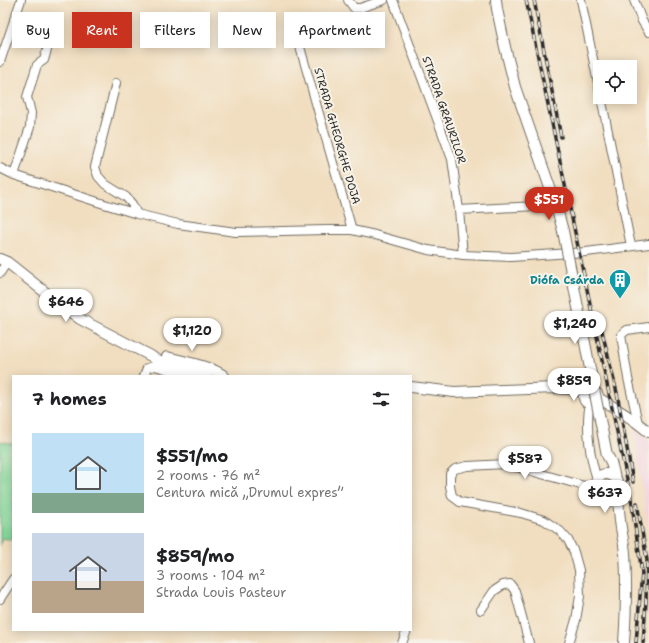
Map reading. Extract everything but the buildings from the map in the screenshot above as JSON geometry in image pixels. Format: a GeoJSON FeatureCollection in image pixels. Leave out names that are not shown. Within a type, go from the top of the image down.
{"type":"FeatureCollection","features":[{"type":"Feature","properties":{"kind":"main road"},"geometry":{"type":"LineString","coordinates":[[496,0],[505,47],[515,87],[564,232],[607,455],[611,462],[605,476],[595,482],[595,490],[606,498],[613,506],[620,520]]}},
{"type":"Feature","properties":{"kind":"main road"},"geometry":{"type":"LineString","coordinates":[[3,260],[80,319],[155,359],[189,374]]}},
{"type":"Feature","properties":{"kind":"main road"},"geometry":{"type":"LineString","coordinates":[[151,356],[162,356],[193,364],[211,369],[223,375]]}},
{"type":"Feature","properties":{"kind":"main road"},"geometry":{"type":"LineString","coordinates":[[412,387],[454,392],[555,388],[571,389],[586,393],[593,391],[597,394],[594,401],[620,411],[649,432]]}},
{"type":"Feature","properties":{"kind":"main road"},"geometry":{"type":"LineString","coordinates":[[605,476],[618,484],[617,490],[620,520],[625,553],[626,613],[624,643]]}},
{"type":"Feature","properties":{"kind":"main road"},"geometry":{"type":"LineString","coordinates":[[606,498],[613,496],[617,490]]}},
{"type":"Feature","properties":{"kind":"street"},"geometry":{"type":"LineString","coordinates":[[16,12],[21,0]]}},
{"type":"Feature","properties":{"kind":"street"},"geometry":{"type":"LineString","coordinates":[[348,0],[354,8],[360,8],[384,0]]}},
{"type":"Feature","properties":{"kind":"street","name":"STRADA GRAURILOR"},"geometry":{"type":"LineString","coordinates":[[393,0],[452,159],[463,255]]}},
{"type":"Feature","properties":{"kind":"street"},"geometry":{"type":"LineString","coordinates":[[581,0],[593,60]]}},
{"type":"Feature","properties":{"kind":"street"},"geometry":{"type":"LineString","coordinates":[[634,0],[642,21],[649,32]]}},
{"type":"Feature","properties":{"kind":"street"},"geometry":{"type":"LineString","coordinates":[[0,62],[12,24]]}},
{"type":"Feature","properties":{"kind":"street"},"geometry":{"type":"LineString","coordinates":[[14,175],[30,126],[30,113],[26,97],[37,65],[44,60],[48,48]]}},
{"type":"Feature","properties":{"kind":"street","name":"STRADA GHEORGHE DOJA"},"geometry":{"type":"LineString","coordinates":[[300,48],[352,230]]}},
{"type":"Feature","properties":{"kind":"street"},"geometry":{"type":"LineString","coordinates":[[116,83],[96,167],[98,176],[105,184],[126,197],[132,204],[137,214]]}},
{"type":"Feature","properties":{"kind":"street"},"geometry":{"type":"LineString","coordinates":[[602,104],[631,246]]}},
{"type":"Feature","properties":{"kind":"street"},"geometry":{"type":"LineString","coordinates":[[0,168],[14,175],[137,214],[178,224],[236,232],[352,230],[428,250],[463,255],[511,257],[586,252],[649,244]]}},
{"type":"Feature","properties":{"kind":"street"},"geometry":{"type":"LineString","coordinates":[[459,210],[556,205]]}},
{"type":"Feature","properties":{"kind":"street"},"geometry":{"type":"LineString","coordinates":[[0,273],[3,260]]}},
{"type":"Feature","properties":{"kind":"street"},"geometry":{"type":"LineString","coordinates":[[638,423],[628,378],[621,335],[627,330],[649,327]]}},
{"type":"Feature","properties":{"kind":"street"},"geometry":{"type":"LineString","coordinates":[[144,375],[147,368],[155,366],[189,374]]}},
{"type":"Feature","properties":{"kind":"street"},"geometry":{"type":"LineString","coordinates":[[594,401],[589,409],[588,424],[590,448],[592,458],[605,476]]}},
{"type":"Feature","properties":{"kind":"street"},"geometry":{"type":"LineString","coordinates":[[569,643],[576,620],[580,596],[579,570],[574,552],[568,540],[560,530],[544,520],[521,513],[460,502],[452,496],[450,474],[455,469],[467,466],[506,464],[595,490]]}},
{"type":"Feature","properties":{"kind":"street"},"geometry":{"type":"LineString","coordinates":[[0,599],[12,581]]}},
{"type":"Feature","properties":{"kind":"street"},"geometry":{"type":"LineString","coordinates":[[481,610],[494,591],[503,585],[510,584],[515,591],[529,643]]}},
{"type":"Feature","properties":{"kind":"street"},"geometry":{"type":"LineString","coordinates":[[402,643],[406,633]]}},
{"type":"Feature","properties":{"kind":"shaded area"},"geometry":{"type":"Polygon","coordinates":[[[634,429],[649,441],[649,533],[634,429]]]}},
{"type":"Feature","properties":{"kind":"green space"},"geometry":{"type":"Polygon","coordinates":[[[0,441],[12,444],[12,540],[3,538],[0,546],[0,441]]]}},
{"type":"Feature","properties":{"kind":"railway"},"geometry":{"type":"LineString","coordinates":[[526,0],[631,498],[642,573],[636,643]]}},
{"type":"Feature","properties":{"kind":"railway"},"geometry":{"type":"LineString","coordinates":[[534,0],[561,137]]}},
{"type":"Feature","properties":{"kind":"railway"},"geometry":{"type":"LineString","coordinates":[[600,323],[617,393],[633,482]]}},
{"type":"Feature","properties":{"kind":"railway"},"geometry":{"type":"LineString","coordinates":[[637,503],[647,560],[643,643]]}},
{"type":"Feature","properties":{"kind":"place","name":"Diófa Csárda"},"geometry":{"type":"Point","coordinates":[620,300]}}]}
